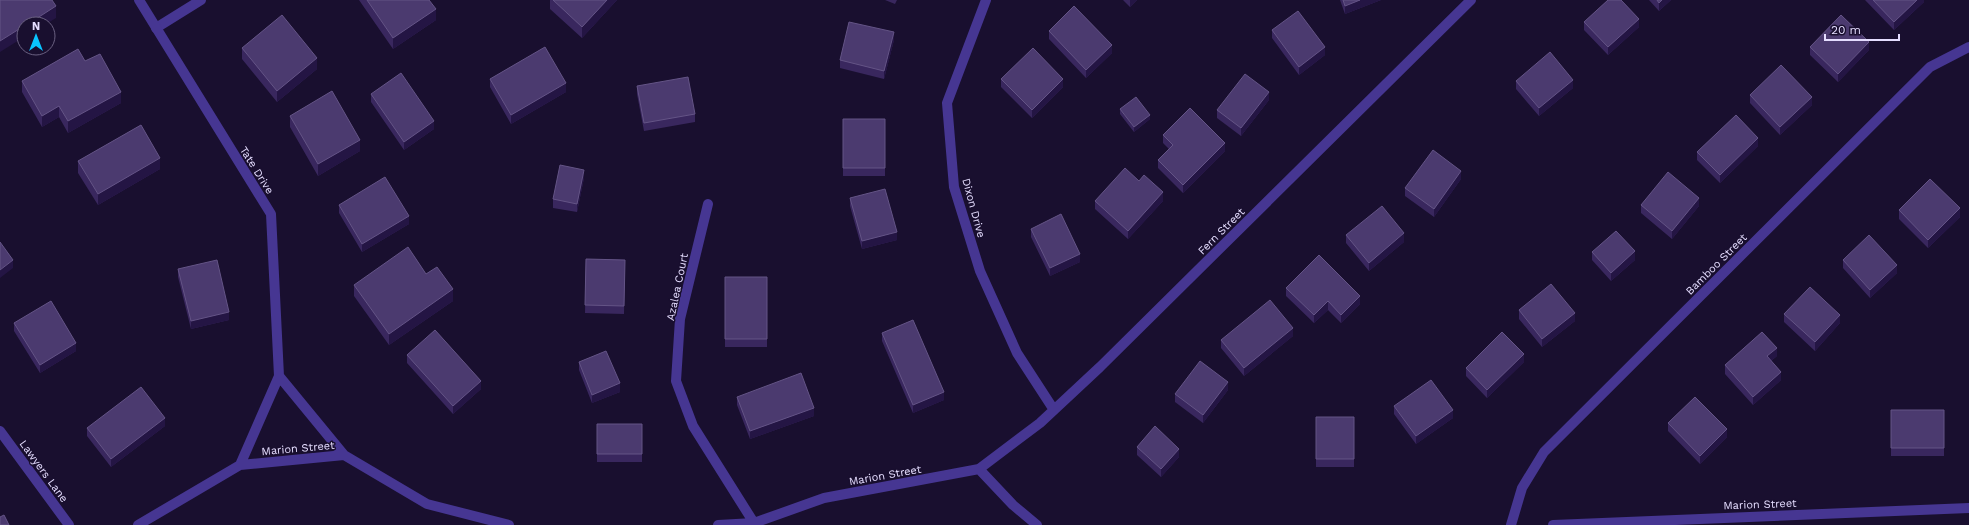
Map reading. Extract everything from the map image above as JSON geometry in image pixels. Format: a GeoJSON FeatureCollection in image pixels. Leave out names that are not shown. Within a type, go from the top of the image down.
{"type":"FeatureCollection","features":[{"type":"Feature","properties":{"kind":"street","name":"Tate Drive"},"geometry":{"type":"LineString","coordinates":[[138,0],[271,214],[279,376],[240,465]]}},
{"type":"Feature","properties":{"kind":"street"},"geometry":{"type":"LineString","coordinates":[[156,28],[201,0]]}},
{"type":"Feature","properties":{"kind":"street","name":"Dixon Drive"},"geometry":{"type":"LineString","coordinates":[[986,0],[947,103],[954,187],[980,271],[1017,353],[1054,410]]}},
{"type":"Feature","properties":{"kind":"street","name":"Fern Street"},"geometry":{"type":"LineString","coordinates":[[979,469],[1017,442],[1054,410],[1471,0]]}},
{"type":"Feature","properties":{"kind":"street","name":"Bamboo Street"},"geometry":{"type":"LineString","coordinates":[[1511,525],[1522,488],[1544,452],[1930,67],[1969,47]]}},
{"type":"Feature","properties":{"kind":"street","name":"Azalea Court"},"geometry":{"type":"LineString","coordinates":[[708,204],[680,319],[676,381],[693,426],[754,523]]}},
{"type":"Feature","properties":{"kind":"street"},"geometry":{"type":"LineString","coordinates":[[279,376],[344,456]]}},
{"type":"Feature","properties":{"kind":"street","name":"Lawyers Lane"},"geometry":{"type":"LineString","coordinates":[[0,431],[69,525]]}},
{"type":"Feature","properties":{"kind":"street","name":"Marion Street"},"geometry":{"type":"LineString","coordinates":[[138,525],[240,465],[344,456],[427,504],[509,525]]}},
{"type":"Feature","properties":{"kind":"street"},"geometry":{"type":"LineString","coordinates":[[979,469],[1013,506],[1037,525]]}},
{"type":"Feature","properties":{"kind":"street","name":"Marion Street"},"geometry":{"type":"LineString","coordinates":[[718,525],[754,523],[824,498],[979,469]]}},
{"type":"Feature","properties":{"kind":"street","name":"Marion Street"},"geometry":{"type":"LineString","coordinates":[[1553,525],[1969,508]]}},
{"type":"Feature","properties":{"kind":"building"},"geometry":{"type":"Polygon","coordinates":[[[0,0],[52,0],[56,6],[40,16],[16,16],[16,31],[0,41],[0,0]]]}},
{"type":"Feature","properties":{"kind":"building"},"geometry":{"type":"Polygon","coordinates":[[[367,0],[429,0],[436,9],[393,38],[367,0]]]}},
{"type":"Feature","properties":{"kind":"building"},"geometry":{"type":"Polygon","coordinates":[[[553,0],[607,0],[582,27],[553,0]]]}},
{"type":"Feature","properties":{"kind":"building"},"geometry":{"type":"Polygon","coordinates":[[[1343,0],[1360,0],[1345,6],[1343,0]]]}},
{"type":"Feature","properties":{"kind":"building"},"geometry":{"type":"Polygon","coordinates":[[[1608,0],[1621,0],[1639,19],[1608,47],[1584,22],[1608,0]]]}},
{"type":"Feature","properties":{"kind":"building"},"geometry":{"type":"Polygon","coordinates":[[[1873,0],[1917,0],[1894,22],[1873,0]]]}},
{"type":"Feature","properties":{"kind":"building"},"geometry":{"type":"Polygon","coordinates":[[[1074,6],[1112,45],[1086,70],[1049,31],[1074,6]]]}},
{"type":"Feature","properties":{"kind":"building"},"geometry":{"type":"Polygon","coordinates":[[[1298,11],[1325,47],[1299,67],[1272,30],[1298,11]]]}},
{"type":"Feature","properties":{"kind":"building"},"geometry":{"type":"Polygon","coordinates":[[[282,15],[317,58],[277,91],[242,48],[282,15]]]}},
{"type":"Feature","properties":{"kind":"building"},"geometry":{"type":"Polygon","coordinates":[[[1841,15],[1869,42],[1838,74],[1810,47],[1841,15]]]}},
{"type":"Feature","properties":{"kind":"building"},"geometry":{"type":"Polygon","coordinates":[[[849,22],[894,32],[884,71],[840,60],[849,22]]]}},
{"type":"Feature","properties":{"kind":"building"},"geometry":{"type":"Polygon","coordinates":[[[545,47],[566,83],[511,115],[490,79],[545,47]]]}},
{"type":"Feature","properties":{"kind":"building"},"geometry":{"type":"Polygon","coordinates":[[[1033,48],[1063,79],[1032,110],[1001,79],[1033,48]]]}},
{"type":"Feature","properties":{"kind":"building"},"geometry":{"type":"Polygon","coordinates":[[[78,49],[85,61],[100,54],[121,92],[68,121],[59,106],[42,116],[22,81],[78,49]]]}},
{"type":"Feature","properties":{"kind":"building"},"geometry":{"type":"Polygon","coordinates":[[[1550,52],[1573,80],[1539,108],[1516,81],[1550,52]]]}},
{"type":"Feature","properties":{"kind":"building"},"geometry":{"type":"Polygon","coordinates":[[[1781,65],[1812,97],[1780,127],[1750,95],[1781,65]]]}},
{"type":"Feature","properties":{"kind":"building"},"geometry":{"type":"Polygon","coordinates":[[[401,73],[434,121],[404,142],[371,94],[401,73]]]}},
{"type":"Feature","properties":{"kind":"building"},"geometry":{"type":"Polygon","coordinates":[[[1245,74],[1269,92],[1241,128],[1217,110],[1245,74]]]}},
{"type":"Feature","properties":{"kind":"building"},"geometry":{"type":"Polygon","coordinates":[[[688,77],[695,114],[644,123],[637,86],[688,77]]]}},
{"type":"Feature","properties":{"kind":"building"},"geometry":{"type":"Polygon","coordinates":[[[332,91],[360,140],[318,164],[290,116],[332,91]]]}},
{"type":"Feature","properties":{"kind":"building"},"geometry":{"type":"Polygon","coordinates":[[[1136,97],[1150,115],[1134,127],[1120,109],[1136,97]]]}},
{"type":"Feature","properties":{"kind":"building"},"geometry":{"type":"Polygon","coordinates":[[[1190,108],[1225,143],[1183,185],[1158,160],[1173,145],[1163,135],[1190,108]]]}},
{"type":"Feature","properties":{"kind":"building"},"geometry":{"type":"Polygon","coordinates":[[[1736,115],[1758,138],[1720,175],[1697,152],[1736,115]]]}},
{"type":"Feature","properties":{"kind":"building"},"geometry":{"type":"Polygon","coordinates":[[[843,119],[885,119],[885,168],[843,168],[843,119]]]}},
{"type":"Feature","properties":{"kind":"building"},"geometry":{"type":"Polygon","coordinates":[[[141,125],[160,158],[98,194],[78,161],[141,125]]]}},
{"type":"Feature","properties":{"kind":"building"},"geometry":{"type":"Polygon","coordinates":[[[1433,150],[1461,171],[1434,209],[1405,188],[1433,150]]]}},
{"type":"Feature","properties":{"kind":"building"},"geometry":{"type":"Polygon","coordinates":[[[560,165],[584,170],[577,204],[553,199],[560,165]]]}},
{"type":"Feature","properties":{"kind":"building"},"geometry":{"type":"Polygon","coordinates":[[[1125,168],[1139,181],[1144,175],[1163,192],[1128,231],[1095,201],[1125,168]]]}},
{"type":"Feature","properties":{"kind":"building"},"geometry":{"type":"Polygon","coordinates":[[[1668,172],[1699,198],[1672,231],[1641,205],[1668,172]]]}},
{"type":"Feature","properties":{"kind":"building"},"geometry":{"type":"Polygon","coordinates":[[[385,177],[409,216],[362,244],[339,205],[385,177]]]}},
{"type":"Feature","properties":{"kind":"building"},"geometry":{"type":"Polygon","coordinates":[[[1930,179],[1960,208],[1928,240],[1899,210],[1930,179]]]}},
{"type":"Feature","properties":{"kind":"building"},"geometry":{"type":"Polygon","coordinates":[[[885,189],[897,232],[862,241],[850,198],[885,189]]]}},
{"type":"Feature","properties":{"kind":"building"},"geometry":{"type":"Polygon","coordinates":[[[1382,206],[1404,233],[1369,263],[1346,235],[1382,206]]]}},
{"type":"Feature","properties":{"kind":"building"},"geometry":{"type":"Polygon","coordinates":[[[1061,214],[1080,254],[1050,268],[1031,229],[1061,214]]]}},
{"type":"Feature","properties":{"kind":"building"},"geometry":{"type":"Polygon","coordinates":[[[1616,231],[1635,251],[1611,273],[1592,252],[1616,231]]]}},
{"type":"Feature","properties":{"kind":"building"},"geometry":{"type":"Polygon","coordinates":[[[1869,235],[1897,265],[1870,290],[1843,260],[1869,235]]]}},
{"type":"Feature","properties":{"kind":"building"},"geometry":{"type":"Polygon","coordinates":[[[0,242],[13,260],[0,270],[0,242]]]}},
{"type":"Feature","properties":{"kind":"building"},"geometry":{"type":"Polygon","coordinates":[[[408,247],[426,274],[437,267],[453,289],[389,334],[354,285],[408,247]]]}},
{"type":"Feature","properties":{"kind":"building"},"geometry":{"type":"Polygon","coordinates":[[[1319,255],[1360,296],[1341,315],[1328,301],[1314,315],[1286,288],[1319,255]]]}},
{"type":"Feature","properties":{"kind":"building"},"geometry":{"type":"Polygon","coordinates":[[[586,259],[625,260],[624,306],[585,305],[586,259]]]}},
{"type":"Feature","properties":{"kind":"building"},"geometry":{"type":"Polygon","coordinates":[[[217,260],[229,312],[191,321],[178,269],[217,260]]]}},
{"type":"Feature","properties":{"kind":"building"},"geometry":{"type":"Polygon","coordinates":[[[725,277],[767,277],[767,339],[725,339],[725,277]]]}},
{"type":"Feature","properties":{"kind":"building"},"geometry":{"type":"Polygon","coordinates":[[[1551,284],[1575,313],[1542,339],[1519,310],[1551,284]]]}},
{"type":"Feature","properties":{"kind":"building"},"geometry":{"type":"Polygon","coordinates":[[[1810,287],[1840,315],[1815,342],[1784,314],[1810,287]]]}},
{"type":"Feature","properties":{"kind":"building"},"geometry":{"type":"Polygon","coordinates":[[[1270,300],[1293,328],[1244,368],[1221,340],[1270,300]]]}},
{"type":"Feature","properties":{"kind":"building"},"geometry":{"type":"Polygon","coordinates":[[[51,301],[76,343],[40,365],[14,323],[51,301]]]}},
{"type":"Feature","properties":{"kind":"building"},"geometry":{"type":"Polygon","coordinates":[[[913,320],[944,392],[913,405],[882,333],[913,320]]]}},
{"type":"Feature","properties":{"kind":"building"},"geometry":{"type":"Polygon","coordinates":[[[435,330],[481,381],[453,406],[407,355],[435,330]]]}},
{"type":"Feature","properties":{"kind":"building"},"geometry":{"type":"Polygon","coordinates":[[[1502,332],[1524,354],[1487,390],[1466,368],[1502,332]]]}},
{"type":"Feature","properties":{"kind":"building"},"geometry":{"type":"Polygon","coordinates":[[[1762,332],[1777,348],[1767,356],[1781,372],[1753,397],[1725,365],[1762,332]]]}},
{"type":"Feature","properties":{"kind":"building"},"geometry":{"type":"Polygon","coordinates":[[[606,351],[620,383],[592,395],[579,362],[606,351]]]}},
{"type":"Feature","properties":{"kind":"building"},"geometry":{"type":"Polygon","coordinates":[[[1200,361],[1228,382],[1203,415],[1175,394],[1200,361]]]}},
{"type":"Feature","properties":{"kind":"building"},"geometry":{"type":"Polygon","coordinates":[[[801,373],[814,408],[750,431],[737,397],[801,373]]]}},
{"type":"Feature","properties":{"kind":"building"},"geometry":{"type":"Polygon","coordinates":[[[1431,380],[1453,410],[1416,436],[1394,406],[1431,380]]]}},
{"type":"Feature","properties":{"kind":"building"},"geometry":{"type":"Polygon","coordinates":[[[141,387],[165,418],[111,459],[87,428],[141,387]]]}},
{"type":"Feature","properties":{"kind":"building"},"geometry":{"type":"Polygon","coordinates":[[[1695,397],[1727,429],[1700,456],[1668,423],[1695,397]]]}},
{"type":"Feature","properties":{"kind":"building"},"geometry":{"type":"Polygon","coordinates":[[[1891,410],[1944,410],[1944,448],[1891,448],[1891,410]]]}},
{"type":"Feature","properties":{"kind":"building"},"geometry":{"type":"Polygon","coordinates":[[[1316,417],[1354,417],[1354,459],[1316,459],[1316,417]]]}},
{"type":"Feature","properties":{"kind":"building"},"geometry":{"type":"Polygon","coordinates":[[[597,424],[642,424],[642,454],[597,454],[597,424]]]}},
{"type":"Feature","properties":{"kind":"building"},"geometry":{"type":"Polygon","coordinates":[[[1155,426],[1179,449],[1161,469],[1137,447],[1155,426]]]}},
{"type":"Feature","properties":{"kind":"building"},"geometry":{"type":"Polygon","coordinates":[[[4,515],[9,525],[0,525],[0,517],[4,515]]]}}]}
